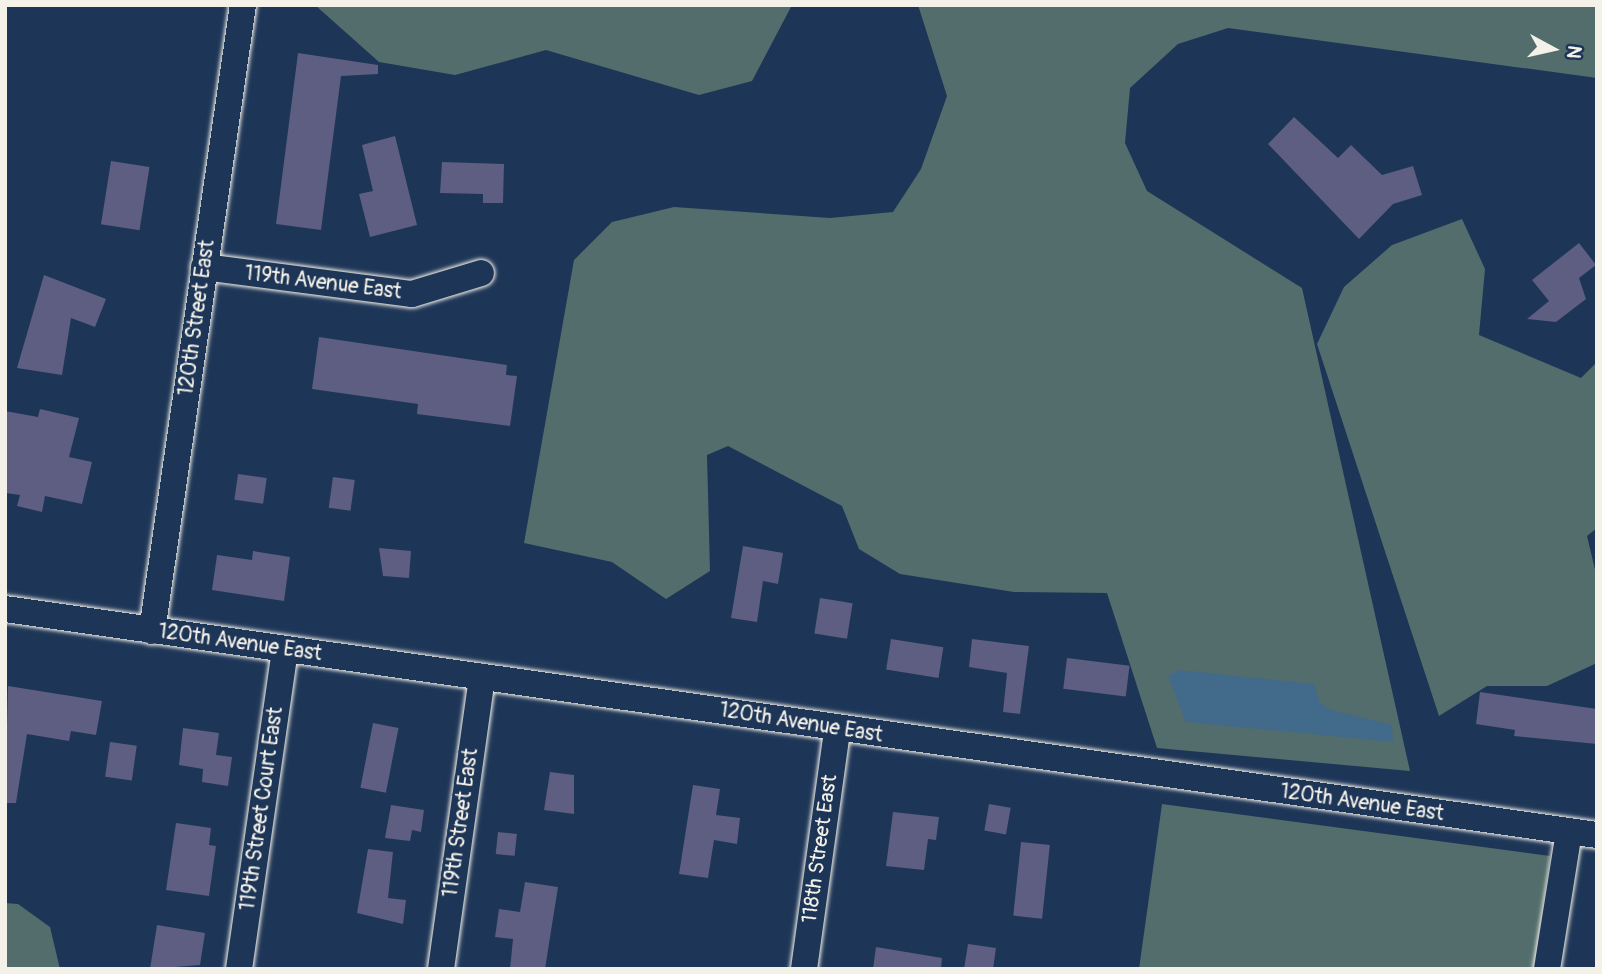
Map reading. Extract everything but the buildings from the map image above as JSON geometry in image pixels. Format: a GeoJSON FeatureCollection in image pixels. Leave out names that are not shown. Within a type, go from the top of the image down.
{"type":"FeatureCollection","features":[{"type":"Feature","properties":{"kind":"street","name":"120th Street East"},"geometry":{"type":"LineString","coordinates":[[152,631],[243,5]]}},
{"type":"Feature","properties":{"kind":"street","name":"119th Avenue East"},"geometry":{"type":"LineString","coordinates":[[204,267],[412,294],[481,273]]}},
{"type":"Feature","properties":{"kind":"street","name":"120th Avenue East"},"geometry":{"type":"LineString","coordinates":[[5,609],[837,730],[1597,835]]}},
{"type":"Feature","properties":{"kind":"street","name":"119th Street Court East"},"geometry":{"type":"LineString","coordinates":[[239,969],[285,650]]}},
{"type":"Feature","properties":{"kind":"street","name":"119th Street East"},"geometry":{"type":"LineString","coordinates":[[441,969],[482,677]]}},
{"type":"Feature","properties":{"kind":"street","name":"118th Street East"},"geometry":{"type":"LineString","coordinates":[[804,969],[837,730]]}},
{"type":"Feature","properties":{"kind":"street"},"geometry":{"type":"LineString","coordinates":[[1546,969],[1569,832]]}},
{"type":"Feature","properties":{"kind":"green space"},"geometry":{"type":"Polygon","coordinates":[[[315,5],[792,5],[752,81],[699,95],[546,50],[455,75],[379,62],[315,5]]]}},
{"type":"Feature","properties":{"kind":"green space"},"geometry":{"type":"Polygon","coordinates":[[[918,5],[1597,5],[1597,78],[1228,28],[1178,44],[1130,88],[1125,143],[1147,191],[1302,288],[1410,771],[1157,748],[1107,593],[1014,592],[900,574],[859,549],[842,506],[728,446],[707,455],[710,571],[666,599],[612,562],[524,543],[574,260],[612,222],[674,207],[830,218],[893,212],[921,169],[947,96],[918,5]]]}},
{"type":"Feature","properties":{"kind":"green space"},"geometry":{"type":"Polygon","coordinates":[[[1462,219],[1485,269],[1479,335],[1581,378],[1597,362],[1597,528],[1587,536],[1597,578],[1597,663],[1547,686],[1487,686],[1439,716],[1317,344],[1344,287],[1392,245],[1462,219]]]}},
{"type":"Feature","properties":{"kind":"green space"},"geometry":{"type":"Polygon","coordinates":[[[1162,804],[1550,856],[1534,969],[1139,969],[1162,804]]]}},
{"type":"Feature","properties":{"kind":"green space"},"geometry":{"type":"Polygon","coordinates":[[[5,903],[18,904],[50,927],[60,969],[5,969],[5,903]]]}},
{"type":"Feature","properties":{"kind":"water"},"geometry":{"type":"Polygon","coordinates":[[[1180,670],[1314,684],[1320,703],[1331,710],[1392,725],[1393,742],[1186,722],[1168,676],[1180,670]]]}}]}
